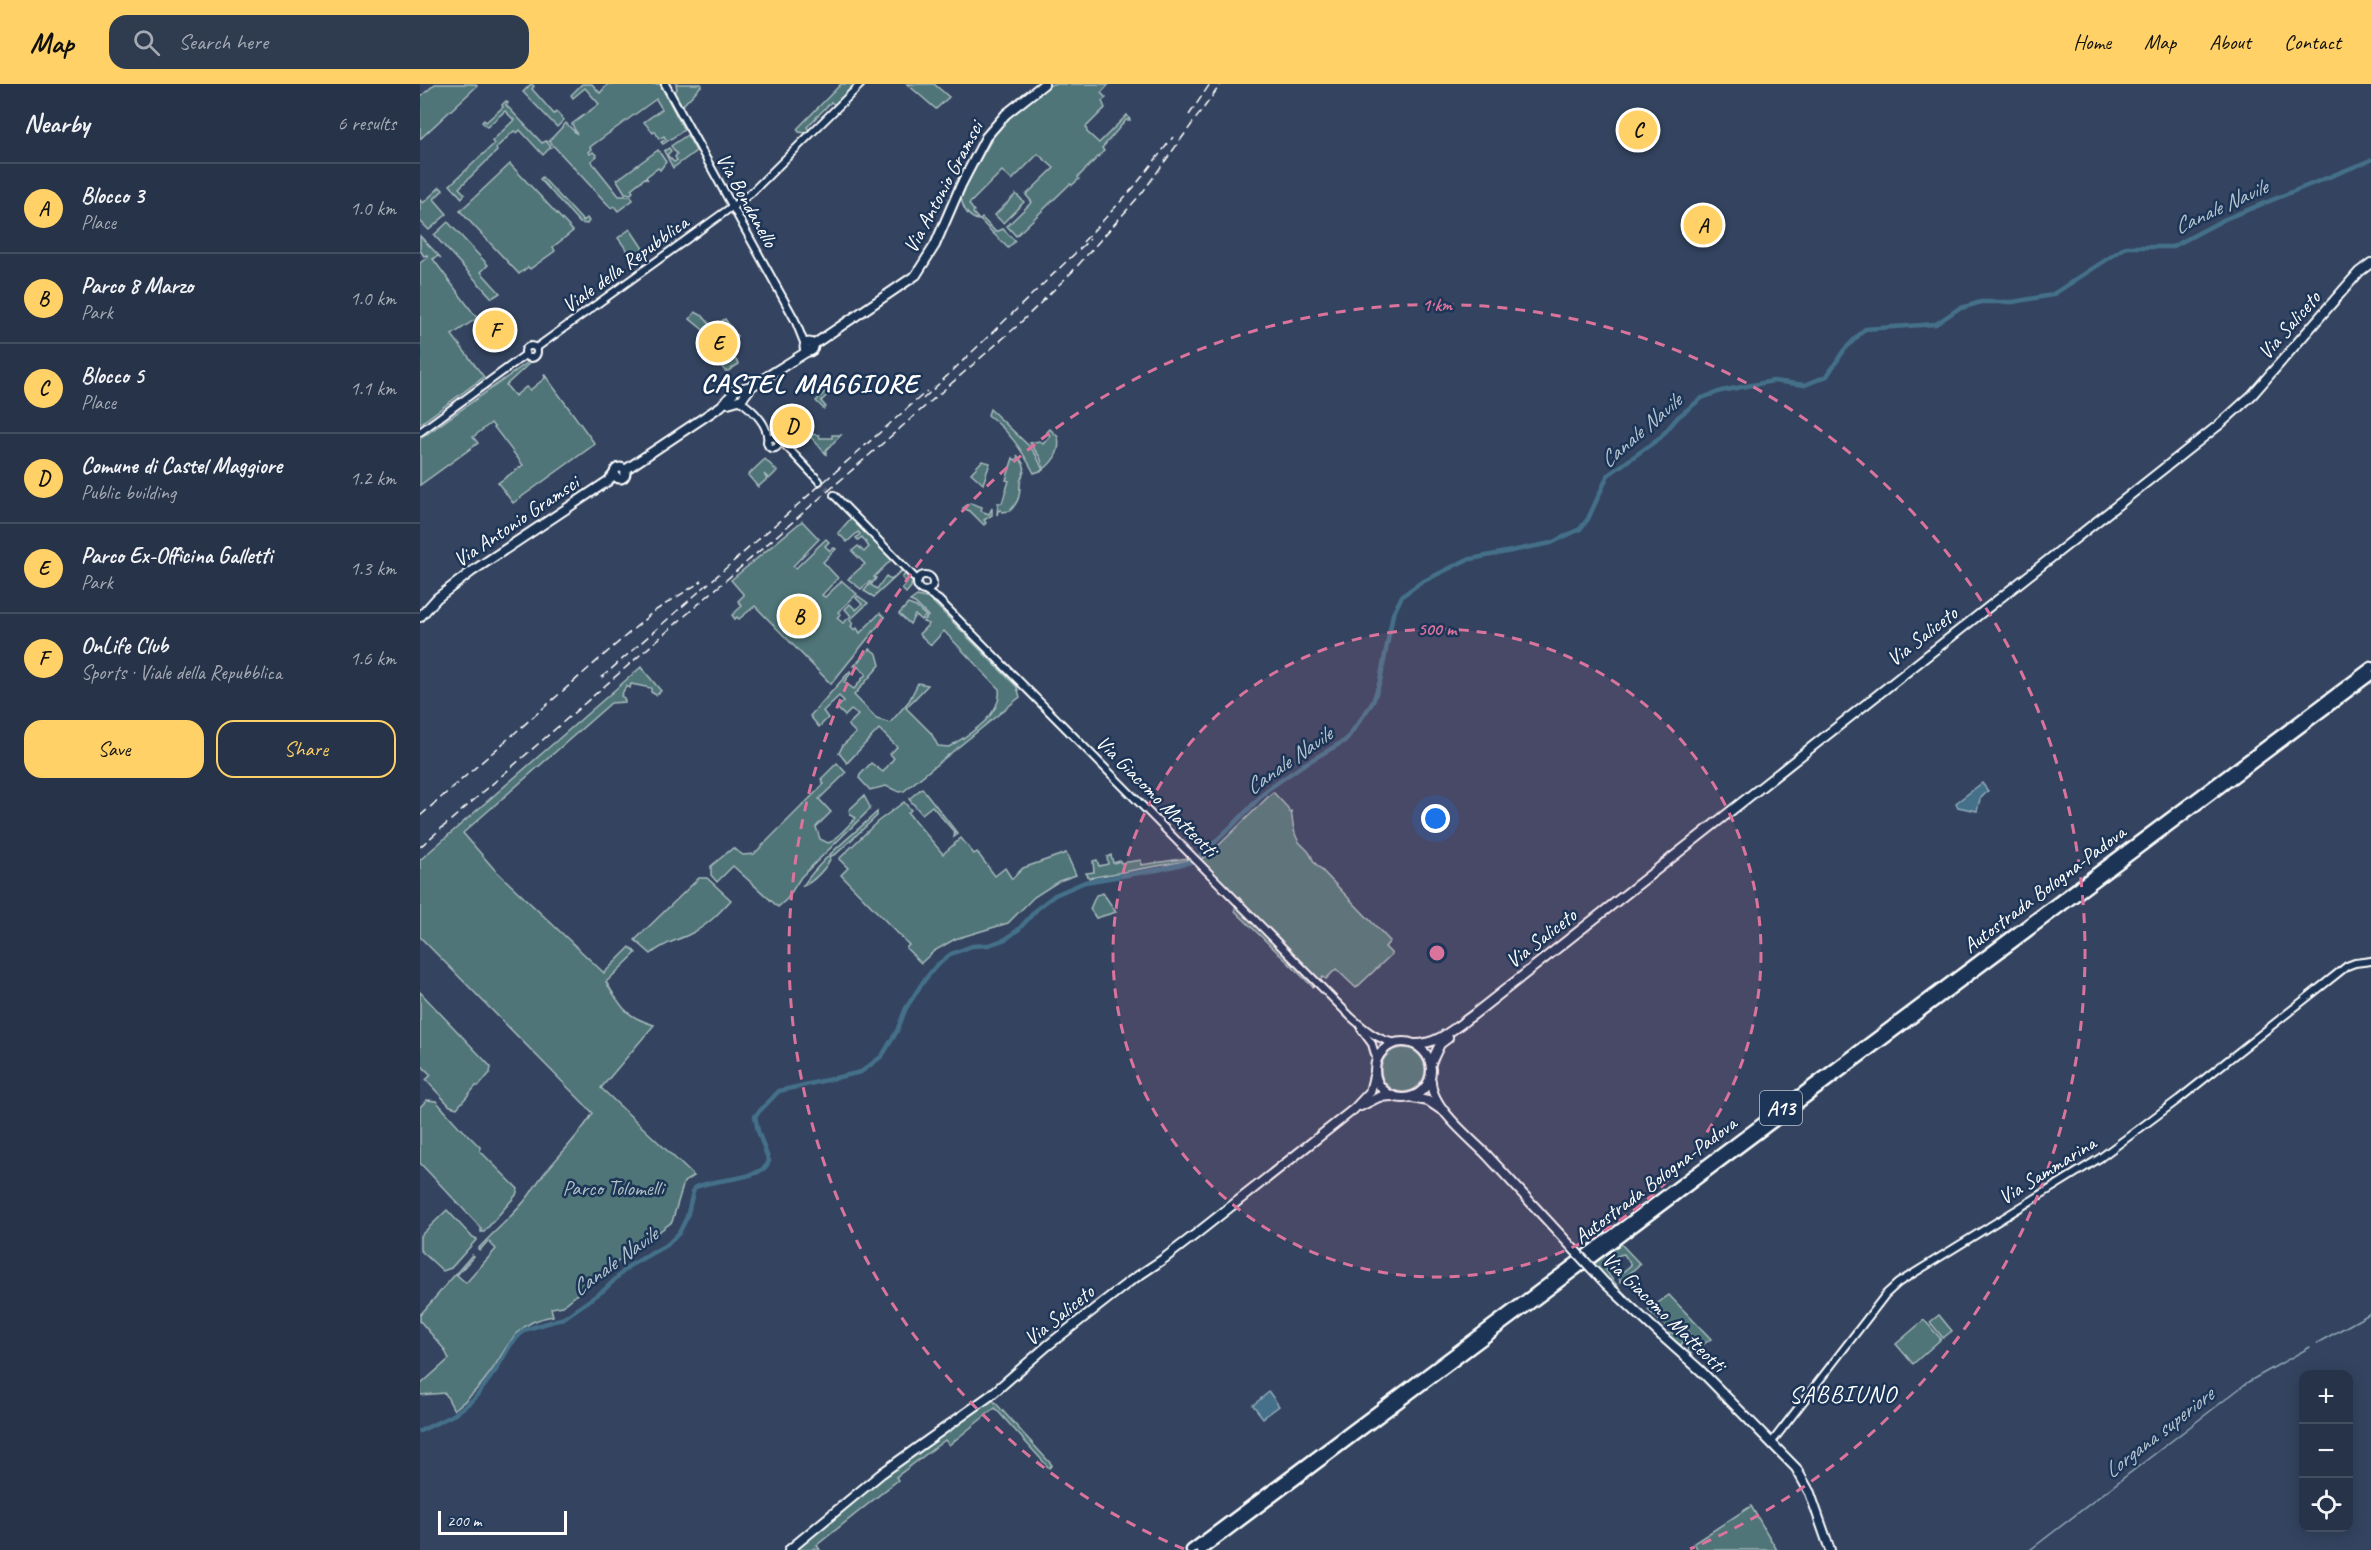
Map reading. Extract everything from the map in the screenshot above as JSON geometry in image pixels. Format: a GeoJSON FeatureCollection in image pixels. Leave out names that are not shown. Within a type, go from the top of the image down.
{"type":"FeatureCollection","features":[{"type":"Feature","properties":{"kind":"highway","name":"Autostrada Bologna-Padova"},"geometry":{"type":"LineString","coordinates":[[1191,1550],[2371,667]]}},
{"type":"Feature","properties":{"kind":"highway","name":"Autostrada Bologna-Padova"},"geometry":{"type":"LineString","coordinates":[[1202,1550],[2371,675]]}},
{"type":"Feature","properties":{"kind":"main road","name":"Via Antonio Gramsci"},"geometry":{"type":"LineString","coordinates":[[420,617],[437,598],[471,572],[608,481],[616,476],[624,476],[625,470],[739,396],[807,347],[916,275],[933,250],[968,171],[989,133],[1006,114],[1044,84]]}},
{"type":"Feature","properties":{"kind":"main road","name":"Via Saliceto"},"geometry":{"type":"LineString","coordinates":[[1431,1063],[1440,1044],[1473,1015],[2220,424],[2252,395],[2355,277],[2371,263]]}},
{"type":"Feature","properties":{"kind":"main road","name":"Via Saliceto"},"geometry":{"type":"LineString","coordinates":[[1396,1043],[1423,1045],[1434,1041],[1473,1015]]}},
{"type":"Feature","properties":{"kind":"main road"},"geometry":{"type":"LineString","coordinates":[[1377,1061],[1386,1048],[1396,1043]]}},
{"type":"Feature","properties":{"kind":"main road"},"geometry":{"type":"LineString","coordinates":[[1409,1098],[1423,1090],[1431,1076],[1431,1063],[1427,1055],[1414,1044]]}},
{"type":"Feature","properties":{"kind":"main road","name":"Via Saliceto"},"geometry":{"type":"LineString","coordinates":[[789,1550],[882,1473],[992,1395],[1047,1346],[1129,1282],[1196,1234],[1354,1109],[1370,1092],[1377,1061]]}},
{"type":"Feature","properties":{"kind":"main road"},"geometry":{"type":"LineString","coordinates":[[1375,1072],[1380,1087],[1392,1096]]}},
{"type":"Feature","properties":{"kind":"main road","name":"Via Giacomo Matteotti"},"geometry":{"type":"LineString","coordinates":[[1431,1076],[1431,1087],[1435,1099],[1448,1115],[1605,1283],[1772,1442],[1804,1479],[1830,1550]]}},
{"type":"Feature","properties":{"kind":"main road","name":"Via Saliceto"},"geometry":{"type":"LineString","coordinates":[[1354,1109],[1379,1097],[1409,1098]]}},
{"type":"Feature","properties":{"kind":"main road","name":"Via Giacomo Matteotti"},"geometry":{"type":"LineString","coordinates":[[1409,1098],[1428,1101],[1448,1115]]}},
{"type":"Feature","properties":{"kind":"street","name":"Via Bondanello"},"geometry":{"type":"LineString","coordinates":[[665,84],[801,332],[807,347]]}},
{"type":"Feature","properties":{"kind":"street","name":"Viale della Repubblica"},"geometry":{"type":"LineString","coordinates":[[420,432],[525,355],[528,358],[534,358],[537,353],[536,348],[733,207],[778,167],[861,84]]}},
{"type":"Feature","properties":{"kind":"street"},"geometry":{"type":"LineString","coordinates":[[739,396],[765,420],[776,439],[793,453],[819,481]]}},
{"type":"Feature","properties":{"kind":"street"},"geometry":{"type":"LineString","coordinates":[[739,396],[765,426],[770,448],[784,447],[793,453]]}},
{"type":"Feature","properties":{"kind":"street"},"geometry":{"type":"LineString","coordinates":[[767,442],[770,438],[776,439]]}},
{"type":"Feature","properties":{"kind":"street"},"geometry":{"type":"LineString","coordinates":[[776,439],[776,447]]}},
{"type":"Feature","properties":{"kind":"street"},"geometry":{"type":"LineString","coordinates":[[834,495],[918,581]]}},
{"type":"Feature","properties":{"kind":"street"},"geometry":{"type":"LineString","coordinates":[[907,568],[932,578],[933,586],[925,591],[918,587],[918,581],[923,575]]}},
{"type":"Feature","properties":{"kind":"street","name":"Via Giacomo Matteotti"},"geometry":{"type":"LineString","coordinates":[[933,586],[939,600]]}},
{"type":"Feature","properties":{"kind":"street","name":"Via Giacomo Matteotti"},"geometry":{"type":"LineString","coordinates":[[925,591],[939,600],[1351,1017],[1383,1041],[1396,1043]]}},
{"type":"Feature","properties":{"kind":"street","name":"Via Sammarina"},"geometry":{"type":"LineString","coordinates":[[1772,1442],[1886,1294],[1898,1282],[2100,1158],[2179,1099],[2347,966],[2371,961]]}},
{"type":"Feature","properties":{"kind":"street","name":"Via Giacomo Matteotti"},"geometry":{"type":"LineString","coordinates":[[1351,1017],[1372,1044],[1377,1061]]}},
{"type":"Feature","properties":{"kind":"green space"},"geometry":{"type":"Polygon","coordinates":[[[435,84],[475,84],[477,86],[420,139],[420,97],[435,84]]]}},
{"type":"Feature","properties":{"kind":"green space"},"geometry":{"type":"Polygon","coordinates":[[[531,84],[534,86],[532,89],[554,114],[557,112],[564,120],[557,127],[523,92],[531,84]]]}},
{"type":"Feature","properties":{"kind":"green space"},"geometry":{"type":"Polygon","coordinates":[[[582,84],[592,84],[600,93],[608,84],[660,84],[684,130],[663,144],[661,142],[666,139],[664,136],[659,139],[655,131],[653,133],[644,122],[662,109],[656,99],[590,147],[588,152],[590,154],[593,152],[597,156],[591,161],[619,196],[631,196],[633,200],[618,211],[614,206],[611,208],[549,141],[566,123],[577,134],[572,124],[599,104],[585,88],[573,98],[571,95],[582,84]]]}},
{"type":"Feature","properties":{"kind":"green space"},"geometry":{"type":"Polygon","coordinates":[[[676,84],[702,85],[682,106],[674,92],[677,89],[676,84]]]}},
{"type":"Feature","properties":{"kind":"green space"},"geometry":{"type":"Polygon","coordinates":[[[841,84],[856,84],[835,105],[831,102],[807,127],[810,131],[799,132],[797,129],[841,84]]]}},
{"type":"Feature","properties":{"kind":"green space"},"geometry":{"type":"Polygon","coordinates":[[[907,84],[934,84],[949,97],[936,109],[907,84]]]}},
{"type":"Feature","properties":{"kind":"green space"},"geometry":{"type":"Polygon","coordinates":[[[1052,84],[1109,84],[1101,93],[1106,98],[1102,101],[1105,108],[1086,127],[1087,132],[1099,143],[1127,115],[1130,120],[1126,120],[1102,148],[1104,151],[1078,177],[1079,179],[1072,185],[1070,184],[1016,236],[1007,226],[1032,202],[1026,195],[1054,168],[1038,154],[1012,180],[1002,171],[969,204],[979,220],[967,212],[961,198],[971,175],[998,129],[1009,116],[1052,84]]]}},
{"type":"Feature","properties":{"kind":"green space"},"geometry":{"type":"Polygon","coordinates":[[[506,101],[508,103],[506,105],[542,143],[546,141],[551,147],[543,155],[520,130],[517,133],[514,131],[459,188],[465,194],[462,198],[450,185],[494,144],[492,141],[514,120],[505,111],[487,127],[482,122],[484,120],[486,122],[503,107],[506,101]]]}},
{"type":"Feature","properties":{"kind":"green space"},"geometry":{"type":"Polygon","coordinates":[[[687,135],[696,151],[673,168],[664,151],[669,148],[671,151],[667,155],[674,162],[677,160],[675,157],[677,154],[671,146],[687,135]]]}},
{"type":"Feature","properties":{"kind":"green space"},"geometry":{"type":"Polygon","coordinates":[[[658,150],[666,162],[660,170],[658,168],[646,177],[648,180],[645,178],[631,189],[633,192],[631,194],[625,193],[617,180],[658,150]]]}},
{"type":"Feature","properties":{"kind":"green space"},"geometry":{"type":"Polygon","coordinates":[[[510,164],[573,231],[553,247],[555,251],[519,274],[460,211],[510,164]]]}},
{"type":"Feature","properties":{"kind":"green space"},"geometry":{"type":"Polygon","coordinates":[[[542,177],[583,221],[587,218],[589,221],[587,224],[580,223],[540,179],[542,177]]]}},
{"type":"Feature","properties":{"kind":"green space"},"geometry":{"type":"Polygon","coordinates":[[[440,187],[443,190],[434,199],[447,214],[429,230],[420,221],[420,200],[423,203],[440,187]]]}},
{"type":"Feature","properties":{"kind":"green space"},"geometry":{"type":"Polygon","coordinates":[[[1016,194],[1024,202],[1003,223],[995,215],[1016,194]]]}},
{"type":"Feature","properties":{"kind":"green space"},"geometry":{"type":"Polygon","coordinates":[[[982,218],[996,232],[1003,229],[1015,241],[1008,248],[980,220],[982,218]]]}},
{"type":"Feature","properties":{"kind":"green space"},"geometry":{"type":"Polygon","coordinates":[[[448,222],[488,265],[481,272],[500,293],[492,298],[434,235],[448,222]]]}},
{"type":"Feature","properties":{"kind":"green space"},"geometry":{"type":"Polygon","coordinates":[[[630,229],[648,256],[637,264],[618,238],[630,229]]]}},
{"type":"Feature","properties":{"kind":"green space"},"geometry":{"type":"Polygon","coordinates":[[[420,236],[441,258],[438,256],[433,259],[477,318],[452,335],[484,377],[420,424],[420,263],[428,257],[424,256],[420,250],[420,236]]]}},
{"type":"Feature","properties":{"kind":"green space"},"geometry":{"type":"Polygon","coordinates":[[[695,312],[703,316],[712,327],[725,319],[737,336],[724,345],[739,364],[725,371],[707,347],[710,345],[704,336],[707,333],[690,319],[695,312]]]}},
{"type":"Feature","properties":{"kind":"green space"},"geometry":{"type":"Polygon","coordinates":[[[533,360],[506,385],[515,396],[526,387],[530,390],[545,378],[544,374],[595,444],[513,503],[498,483],[523,465],[491,423],[473,437],[478,443],[420,485],[420,439],[533,360]]]}},
{"type":"Feature","properties":{"kind":"green space"},"geometry":{"type":"Polygon","coordinates":[[[839,378],[842,381],[840,384],[846,386],[837,395],[832,391],[821,401],[826,407],[824,409],[816,401],[839,378]]]}},
{"type":"Feature","properties":{"kind":"green space"},"geometry":{"type":"Polygon","coordinates":[[[990,409],[1030,447],[1043,470],[1034,473],[1014,441],[988,415],[990,409]]]}},
{"type":"Feature","properties":{"kind":"green space"},"geometry":{"type":"Polygon","coordinates":[[[1050,429],[1058,437],[1058,451],[1044,469],[1040,457],[1030,443],[1039,441],[1043,444],[1050,436],[1047,432],[1050,429]]]}},
{"type":"Feature","properties":{"kind":"green space"},"geometry":{"type":"Polygon","coordinates":[[[808,434],[819,435],[820,438],[841,435],[826,450],[826,454],[808,434]]]}},
{"type":"Feature","properties":{"kind":"green space"},"geometry":{"type":"Polygon","coordinates":[[[1017,455],[1025,469],[1020,480],[1018,499],[1010,511],[1002,512],[1001,510],[997,515],[998,503],[1002,503],[1009,481],[1006,480],[1013,458],[1015,460],[1018,458],[1017,455]]]}},
{"type":"Feature","properties":{"kind":"green space"},"geometry":{"type":"Polygon","coordinates":[[[765,459],[777,471],[769,479],[764,474],[767,479],[758,487],[748,475],[765,459]]]}},
{"type":"Feature","properties":{"kind":"green space"},"geometry":{"type":"Polygon","coordinates":[[[982,461],[990,463],[983,484],[971,473],[982,461]]]}},
{"type":"Feature","properties":{"kind":"green space"},"geometry":{"type":"Polygon","coordinates":[[[970,503],[982,507],[981,511],[989,514],[992,508],[992,515],[984,520],[986,523],[984,525],[970,511],[963,508],[970,503]]]}},
{"type":"Feature","properties":{"kind":"green space"},"geometry":{"type":"Polygon","coordinates":[[[851,518],[892,559],[874,577],[876,578],[871,585],[877,589],[886,576],[891,580],[903,569],[912,579],[911,587],[906,593],[902,589],[907,583],[902,578],[905,574],[902,571],[874,597],[864,591],[871,582],[861,589],[848,579],[865,564],[852,551],[858,546],[864,552],[869,547],[862,537],[858,540],[856,538],[860,534],[858,532],[847,542],[838,533],[851,518]]]}},
{"type":"Feature","properties":{"kind":"green space"},"geometry":{"type":"Polygon","coordinates":[[[802,521],[819,539],[793,566],[796,568],[826,539],[829,542],[825,546],[830,551],[836,549],[823,562],[838,578],[822,595],[825,597],[842,581],[857,594],[838,612],[840,614],[837,618],[843,623],[851,616],[845,609],[850,604],[856,610],[862,604],[856,598],[858,596],[868,603],[850,620],[854,630],[857,628],[860,633],[880,613],[885,617],[831,684],[755,606],[739,619],[737,617],[735,619],[732,615],[742,606],[738,601],[744,595],[731,580],[802,521]]]}},
{"type":"Feature","properties":{"kind":"green space"},"geometry":{"type":"Polygon","coordinates":[[[917,596],[930,599],[1017,687],[1020,697],[904,791],[899,792],[886,786],[870,790],[859,778],[860,775],[871,763],[883,772],[894,758],[890,754],[897,747],[879,729],[847,763],[839,753],[843,745],[856,733],[848,725],[858,715],[851,710],[845,716],[837,708],[844,701],[839,696],[823,711],[828,718],[819,727],[810,716],[850,671],[851,673],[844,682],[854,689],[866,674],[854,666],[870,649],[877,654],[880,665],[854,695],[877,719],[890,723],[909,701],[918,683],[928,685],[906,708],[931,733],[938,746],[949,747],[983,723],[996,707],[999,698],[999,689],[944,631],[931,645],[919,634],[929,624],[923,622],[928,616],[910,601],[917,596]]]}},
{"type":"Feature","properties":{"kind":"green space"},"geometry":{"type":"Polygon","coordinates":[[[908,604],[916,607],[926,616],[921,620],[915,615],[910,624],[899,614],[908,604]]]}},
{"type":"Feature","properties":{"kind":"green space","name":"Parco Tolomelli"},"geometry":{"type":"Polygon","coordinates":[[[641,667],[661,691],[656,695],[651,692],[651,688],[631,684],[630,688],[626,686],[621,696],[625,702],[611,703],[463,833],[495,870],[604,973],[630,947],[636,953],[606,982],[630,1014],[654,1025],[601,1088],[694,1176],[684,1182],[672,1222],[604,1272],[563,1306],[551,1308],[553,1316],[540,1319],[521,1330],[482,1383],[454,1410],[445,1393],[420,1395],[420,1385],[449,1359],[444,1349],[420,1321],[420,1315],[472,1255],[474,1256],[457,1275],[466,1283],[496,1249],[488,1241],[480,1250],[478,1249],[524,1202],[593,1113],[420,937],[420,860],[641,667]]]}},
{"type":"Feature","properties":{"kind":"green space"},"geometry":{"type":"Polygon","coordinates":[[[837,763],[846,773],[819,799],[831,812],[816,827],[820,839],[828,843],[833,841],[856,818],[849,810],[864,796],[870,807],[869,810],[801,877],[787,899],[778,907],[733,866],[717,882],[711,875],[711,866],[733,848],[743,855],[754,854],[824,784],[821,779],[837,763]]]}},
{"type":"Feature","properties":{"kind":"green space"},"geometry":{"type":"Polygon","coordinates":[[[922,788],[958,834],[954,837],[955,833],[932,806],[922,814],[909,799],[922,788]]]}},
{"type":"Feature","properties":{"kind":"green space"},"geometry":{"type":"Polygon","coordinates":[[[1273,792],[1289,812],[1291,811],[1296,836],[1314,862],[1390,941],[1385,947],[1392,954],[1356,988],[1336,969],[1313,987],[1235,911],[1236,901],[1197,861],[1210,854],[1273,792]]]}},
{"type":"Feature","properties":{"kind":"green space"},"geometry":{"type":"Polygon","coordinates":[[[904,802],[911,810],[908,813],[943,854],[961,838],[974,854],[977,852],[995,876],[1005,868],[1012,879],[1023,868],[1066,853],[1076,875],[1059,881],[1034,897],[1008,923],[955,939],[934,951],[921,963],[906,948],[909,945],[841,875],[848,868],[839,859],[877,822],[904,802]]]}},
{"type":"Feature","properties":{"kind":"green space"},"geometry":{"type":"Polygon","coordinates":[[[877,812],[877,816],[831,856],[820,874],[803,886],[828,857],[877,812]]]}},
{"type":"Feature","properties":{"kind":"green space"},"geometry":{"type":"Polygon","coordinates":[[[1111,855],[1113,863],[1141,860],[1141,865],[1188,858],[1186,861],[1089,878],[1086,873],[1094,872],[1093,861],[1097,860],[1099,866],[1108,864],[1107,857],[1111,855]]]}},
{"type":"Feature","properties":{"kind":"green space"},"geometry":{"type":"Polygon","coordinates":[[[699,878],[707,878],[731,900],[714,918],[699,929],[662,946],[651,954],[635,940],[699,878]]]}},
{"type":"Feature","properties":{"kind":"green space"},"geometry":{"type":"Polygon","coordinates":[[[1103,893],[1116,912],[1096,918],[1090,909],[1096,895],[1103,893]]]}},
{"type":"Feature","properties":{"kind":"green space"},"geometry":{"type":"Polygon","coordinates":[[[420,992],[491,1067],[490,1073],[457,1108],[450,1106],[426,1080],[431,1075],[420,1064],[420,992]]]}},
{"type":"Feature","properties":{"kind":"green space"},"geometry":{"type":"Polygon","coordinates":[[[1403,1048],[1419,1054],[1425,1070],[1419,1086],[1403,1092],[1387,1086],[1381,1070],[1387,1054],[1403,1048]]]}},
{"type":"Feature","properties":{"kind":"green space"},"geometry":{"type":"Polygon","coordinates":[[[427,1100],[436,1101],[480,1147],[480,1151],[518,1189],[516,1195],[484,1232],[481,1232],[481,1228],[420,1163],[420,1107],[427,1100]]]}},
{"type":"Feature","properties":{"kind":"green space"},"geometry":{"type":"Polygon","coordinates":[[[447,1210],[471,1236],[477,1239],[451,1268],[443,1271],[420,1250],[420,1236],[447,1210]]]}},
{"type":"Feature","properties":{"kind":"green space"},"geometry":{"type":"Polygon","coordinates":[[[1621,1244],[1640,1264],[1620,1282],[1619,1275],[1631,1265],[1624,1254],[1621,1254],[1605,1266],[1607,1272],[1631,1300],[1665,1333],[1683,1334],[1685,1339],[1681,1345],[1671,1340],[1592,1265],[1621,1244]]]}},
{"type":"Feature","properties":{"kind":"green space"},"geometry":{"type":"Polygon","coordinates":[[[1669,1295],[1711,1339],[1688,1355],[1690,1335],[1687,1329],[1667,1327],[1648,1310],[1669,1295]]]}},
{"type":"Feature","properties":{"kind":"green space"},"geometry":{"type":"Polygon","coordinates":[[[1939,1315],[1952,1331],[1943,1338],[1930,1322],[1939,1315]]]}},
{"type":"Feature","properties":{"kind":"green space"},"geometry":{"type":"Polygon","coordinates":[[[1924,1320],[1941,1339],[1913,1364],[1896,1344],[1924,1320]]]}},
{"type":"Feature","properties":{"kind":"green space"},"geometry":{"type":"Polygon","coordinates":[[[991,1398],[1052,1465],[1049,1468],[995,1408],[949,1445],[945,1440],[896,1477],[898,1480],[817,1545],[820,1550],[814,1548],[793,1550],[879,1478],[991,1398]]]}},
{"type":"Feature","properties":{"kind":"green space"},"geometry":{"type":"Polygon","coordinates":[[[1751,1506],[1777,1550],[1698,1550],[1694,1543],[1751,1506]]]}},
{"type":"Feature","properties":{"kind":"water"},"geometry":{"type":"Polygon","coordinates":[[[1982,783],[1988,791],[1980,799],[1977,811],[1958,807],[1956,803],[1982,783]]]}},
{"type":"Feature","properties":{"kind":"water"},"geometry":{"type":"Polygon","coordinates":[[[1269,1392],[1279,1406],[1263,1418],[1253,1405],[1269,1392]]]}},
{"type":"Feature","properties":{"kind":"waterway","name":"Canale Navile"},"geometry":{"type":"LineString","coordinates":[[420,1431],[455,1414],[475,1398],[496,1370],[511,1344],[524,1330],[564,1318],[604,1290],[629,1266],[668,1244],[679,1233],[687,1217],[694,1188],[712,1182],[747,1176],[765,1167],[769,1161],[755,1116],[779,1091],[861,1072],[882,1056],[897,1031],[906,1008],[923,982],[936,966],[951,954],[972,946],[989,945],[1006,939],[1055,895],[1085,882],[1191,862],[1234,824],[1267,790],[1303,765],[1346,740],[1373,702],[1380,681],[1393,614],[1402,596],[1420,583],[1466,560],[1551,543],[1580,529],[1588,519],[1608,475],[1660,438],[1678,417],[1702,398],[1721,391],[1773,381],[1805,385],[1827,376],[1844,350],[1865,329],[1936,324],[1958,309],[1981,302],[2013,302],[2052,295],[2126,247],[2172,247],[2225,219],[2371,160]]}},
{"type":"Feature","properties":{"kind":"waterway","name":"Lorgana superiore"},"geometry":{"type":"LineString","coordinates":[[2317,1343],[2371,1313]]}},
{"type":"Feature","properties":{"kind":"waterway","name":"Lorgana superiore"},"geometry":{"type":"LineString","coordinates":[[2030,1550],[2248,1382],[2310,1347]]}},
{"type":"Feature","properties":{"kind":"tunnel"},"geometry":{"type":"LineString","coordinates":[[819,481],[834,495]]}},
{"type":"Feature","properties":{"kind":"railway"},"geometry":{"type":"LineString","coordinates":[[1189,115],[1210,84]]}},
{"type":"Feature","properties":{"kind":"railway"},"geometry":{"type":"LineString","coordinates":[[420,847],[1016,327],[1072,272],[1142,193],[1221,84]]}},
{"type":"Feature","properties":{"kind":"railway"},"geometry":{"type":"LineString","coordinates":[[1083,242],[1134,187],[1173,137]]}},
{"type":"Feature","properties":{"kind":"railway"},"geometry":{"type":"LineString","coordinates":[[923,399],[1090,239]]}},
{"type":"Feature","properties":{"kind":"railway"},"geometry":{"type":"LineString","coordinates":[[601,678],[927,391]]}},
{"type":"Feature","properties":{"kind":"railway"},"geometry":{"type":"LineString","coordinates":[[420,816],[653,612],[702,581]]}},
{"type":"Feature","properties":{"kind":"place","name":"Blocco 5"},"geometry":{"type":"Point","coordinates":[1638,130]}},
{"type":"Feature","properties":{"kind":"place","name":"Blocco 3"},"geometry":{"type":"Point","coordinates":[1703,225]}},
{"type":"Feature","properties":{"kind":"place","name":"OnLife Club"},"geometry":{"type":"Point","coordinates":[495,330]}},
{"type":"Feature","properties":{"kind":"place","name":"Parco Ex-Officina Galletti"},"geometry":{"type":"Point","coordinates":[718,343]}},
{"type":"Feature","properties":{"kind":"place","name":"Comune di Castel Maggiore"},"geometry":{"type":"Point","coordinates":[792,426]}},
{"type":"Feature","properties":{"kind":"place","name":"Parco 8 Marzo"},"geometry":{"type":"Point","coordinates":[799,616]}},
{"type":"Feature","properties":{"kind":"district","name":"CASTEL MAGGIORE"},"geometry":{"type":"Point","coordinates":[810,383]}},
{"type":"Feature","properties":{"kind":"district","name":"SABBIUNO"},"geometry":{"type":"Point","coordinates":[1843,1394]}}]}
